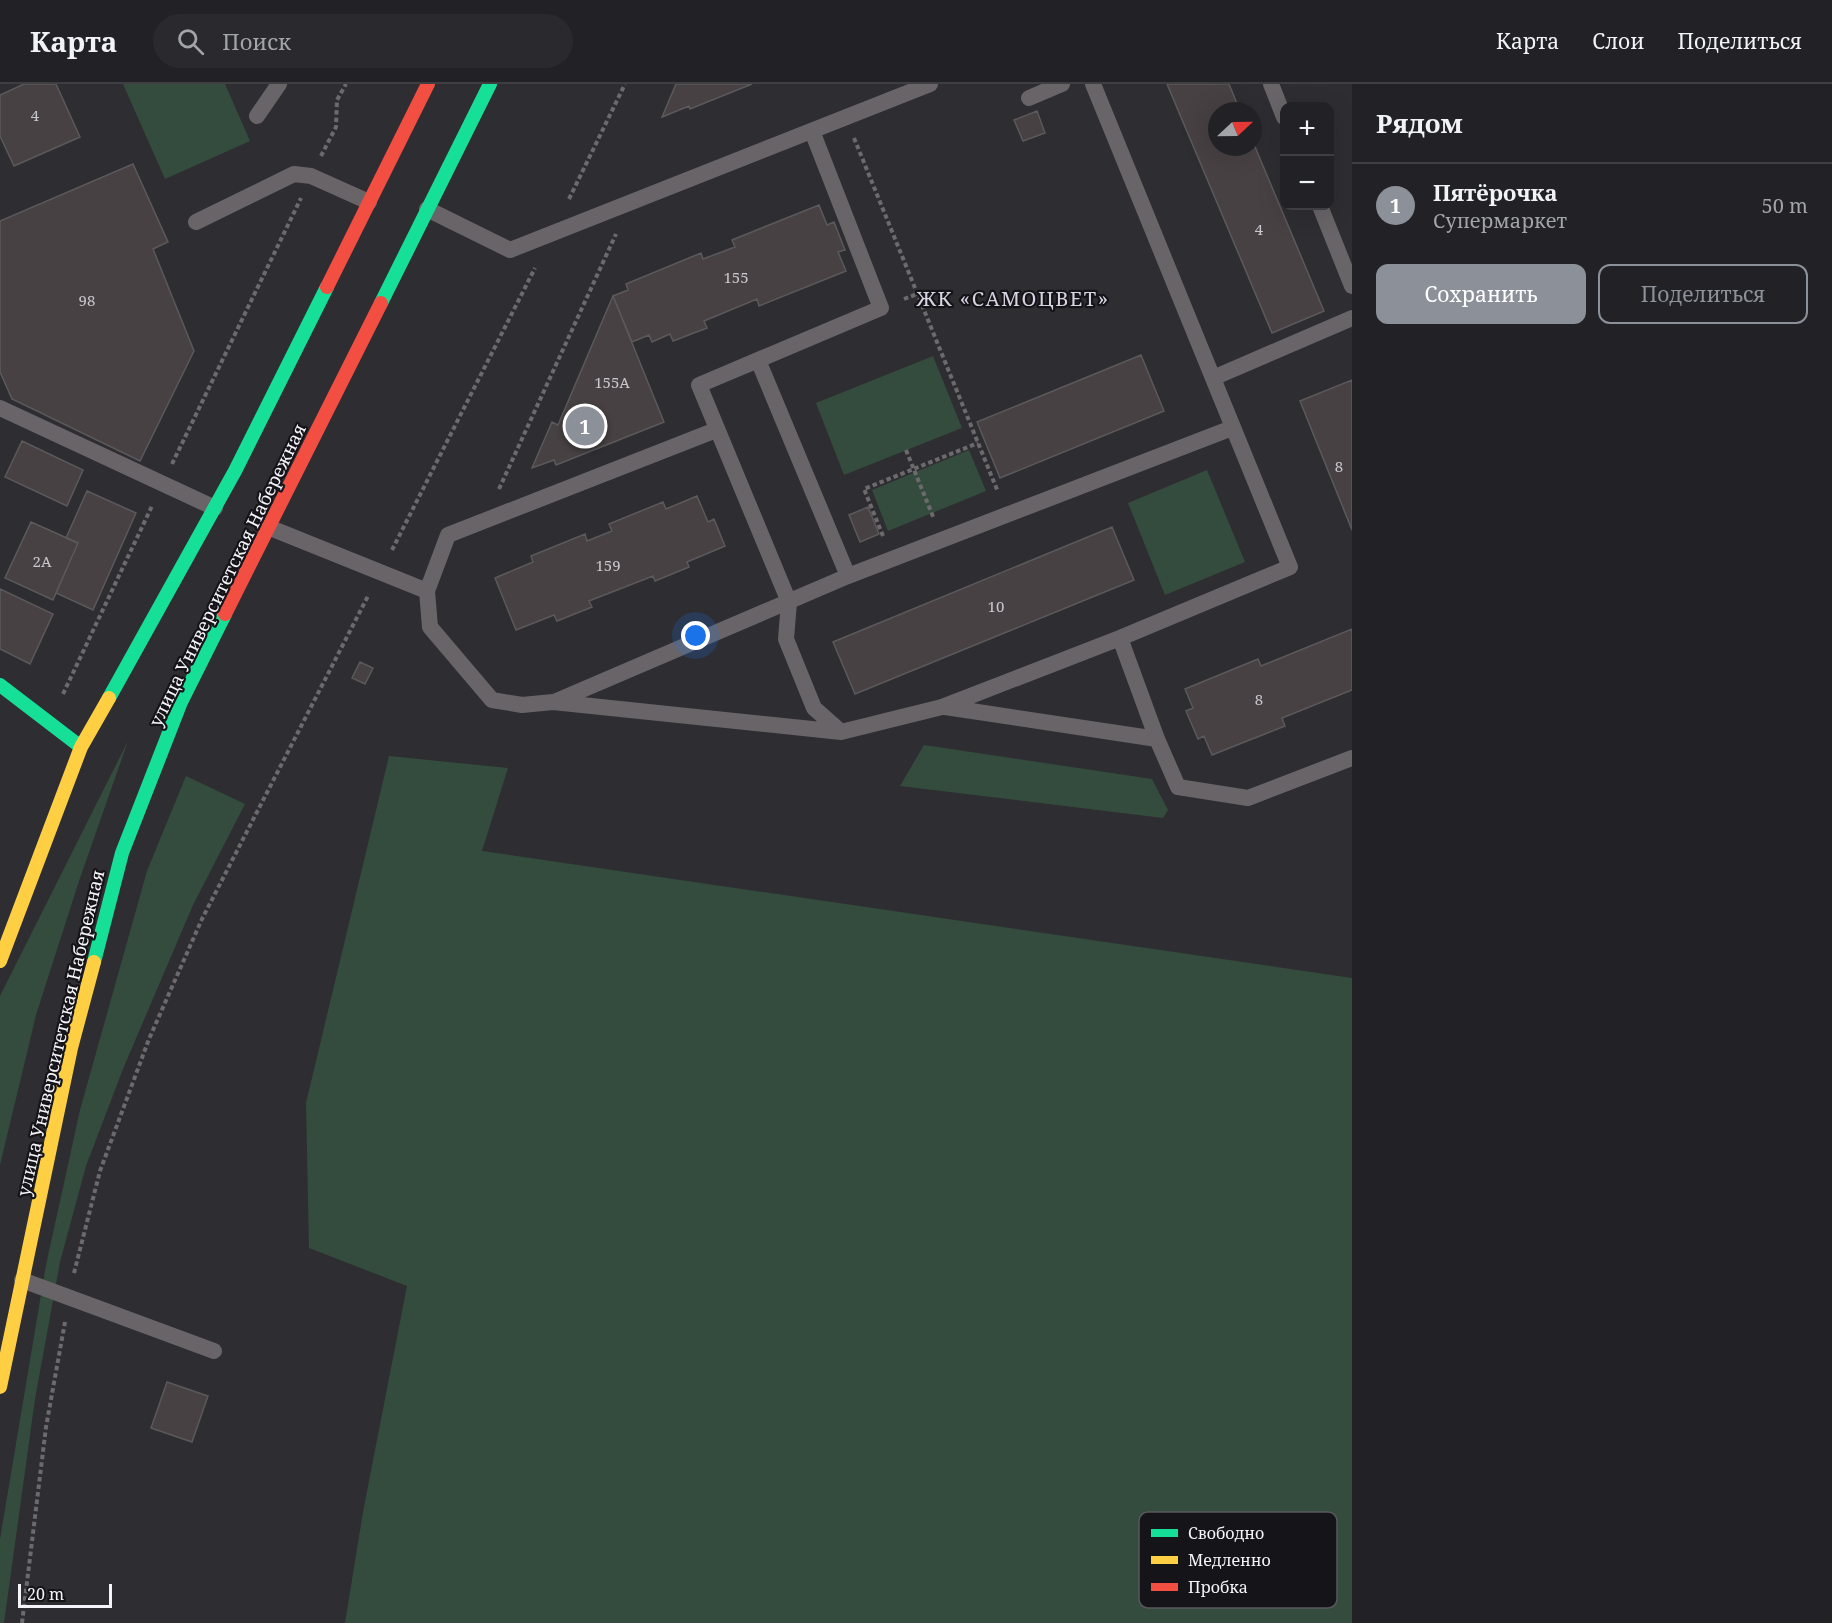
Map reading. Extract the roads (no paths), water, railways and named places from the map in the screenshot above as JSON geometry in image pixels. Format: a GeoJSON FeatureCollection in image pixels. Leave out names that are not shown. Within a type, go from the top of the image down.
{"type":"FeatureCollection","features":[{"type":"Feature","properties":{"kind":"main road","name":"улица Университетская Набережная"},"geometry":{"type":"LineString","coordinates":[[0,1387],[71,1048],[122,853],[181,702],[490,84]]}},
{"type":"Feature","properties":{"kind":"main road","name":"улица Университетская Набережная"},"geometry":{"type":"LineString","coordinates":[[0,961],[81,747],[240,461],[369,202],[421,86]]}},
{"type":"Feature","properties":{"kind":"main road"},"geometry":{"type":"LineString","coordinates":[[0,685],[81,747]]}},
{"type":"Feature","properties":{"kind":"lane"},"geometry":{"type":"LineString","coordinates":[[257,116],[279,84]]}},
{"type":"Feature","properties":{"kind":"lane"},"geometry":{"type":"LineString","coordinates":[[427,209],[510,250],[930,84]]}},
{"type":"Feature","properties":{"kind":"lane"},"geometry":{"type":"LineString","coordinates":[[1029,98],[1062,84]]}},
{"type":"Feature","properties":{"kind":"lane"},"geometry":{"type":"LineString","coordinates":[[716,430],[448,535],[427,591],[430,627],[492,700],[522,705],[553,702],[841,732],[942,707],[1120,638],[1290,567],[1093,84]]}},
{"type":"Feature","properties":{"kind":"lane"},"geometry":{"type":"LineString","coordinates":[[1271,84],[1280,107]]}},
{"type":"Feature","properties":{"kind":"lane"},"geometry":{"type":"LineString","coordinates":[[813,131],[881,308],[699,385],[789,602],[786,639],[814,708],[841,732]]}},
{"type":"Feature","properties":{"kind":"lane"},"geometry":{"type":"LineString","coordinates":[[196,222],[294,174],[311,176],[369,202]]}},
{"type":"Feature","properties":{"kind":"lane"},"geometry":{"type":"LineString","coordinates":[[1322,210],[1352,286]]}},
{"type":"Feature","properties":{"kind":"lane"},"geometry":{"type":"LineString","coordinates":[[1213,378],[1352,318]]}},
{"type":"Feature","properties":{"kind":"lane"},"geometry":{"type":"LineString","coordinates":[[758,360],[848,576]]}},
{"type":"Feature","properties":{"kind":"lane"},"geometry":{"type":"LineString","coordinates":[[0,408],[215,508]]}},
{"type":"Feature","properties":{"kind":"lane"},"geometry":{"type":"LineString","coordinates":[[553,702],[848,576],[1232,428]]}},
{"type":"Feature","properties":{"kind":"lane"},"geometry":{"type":"LineString","coordinates":[[268,527],[427,591]]}},
{"type":"Feature","properties":{"kind":"lane"},"geometry":{"type":"LineString","coordinates":[[1120,638],[1157,739],[1178,787],[1248,798],[1352,758]]}},
{"type":"Feature","properties":{"kind":"lane"},"geometry":{"type":"LineString","coordinates":[[942,707],[1157,739]]}},
{"type":"Feature","properties":{"kind":"lane"},"geometry":{"type":"LineString","coordinates":[[22,1280],[214,1351]]}},
{"type":"Feature","properties":{"kind":"place","name":"Пятёрочка"},"geometry":{"type":"Point","coordinates":[585,426]}},
{"type":"Feature","properties":{"kind":"district","name":"ЖК «САМОЦВЕТ»"},"geometry":{"type":"Point","coordinates":[1013,298]}}]}
